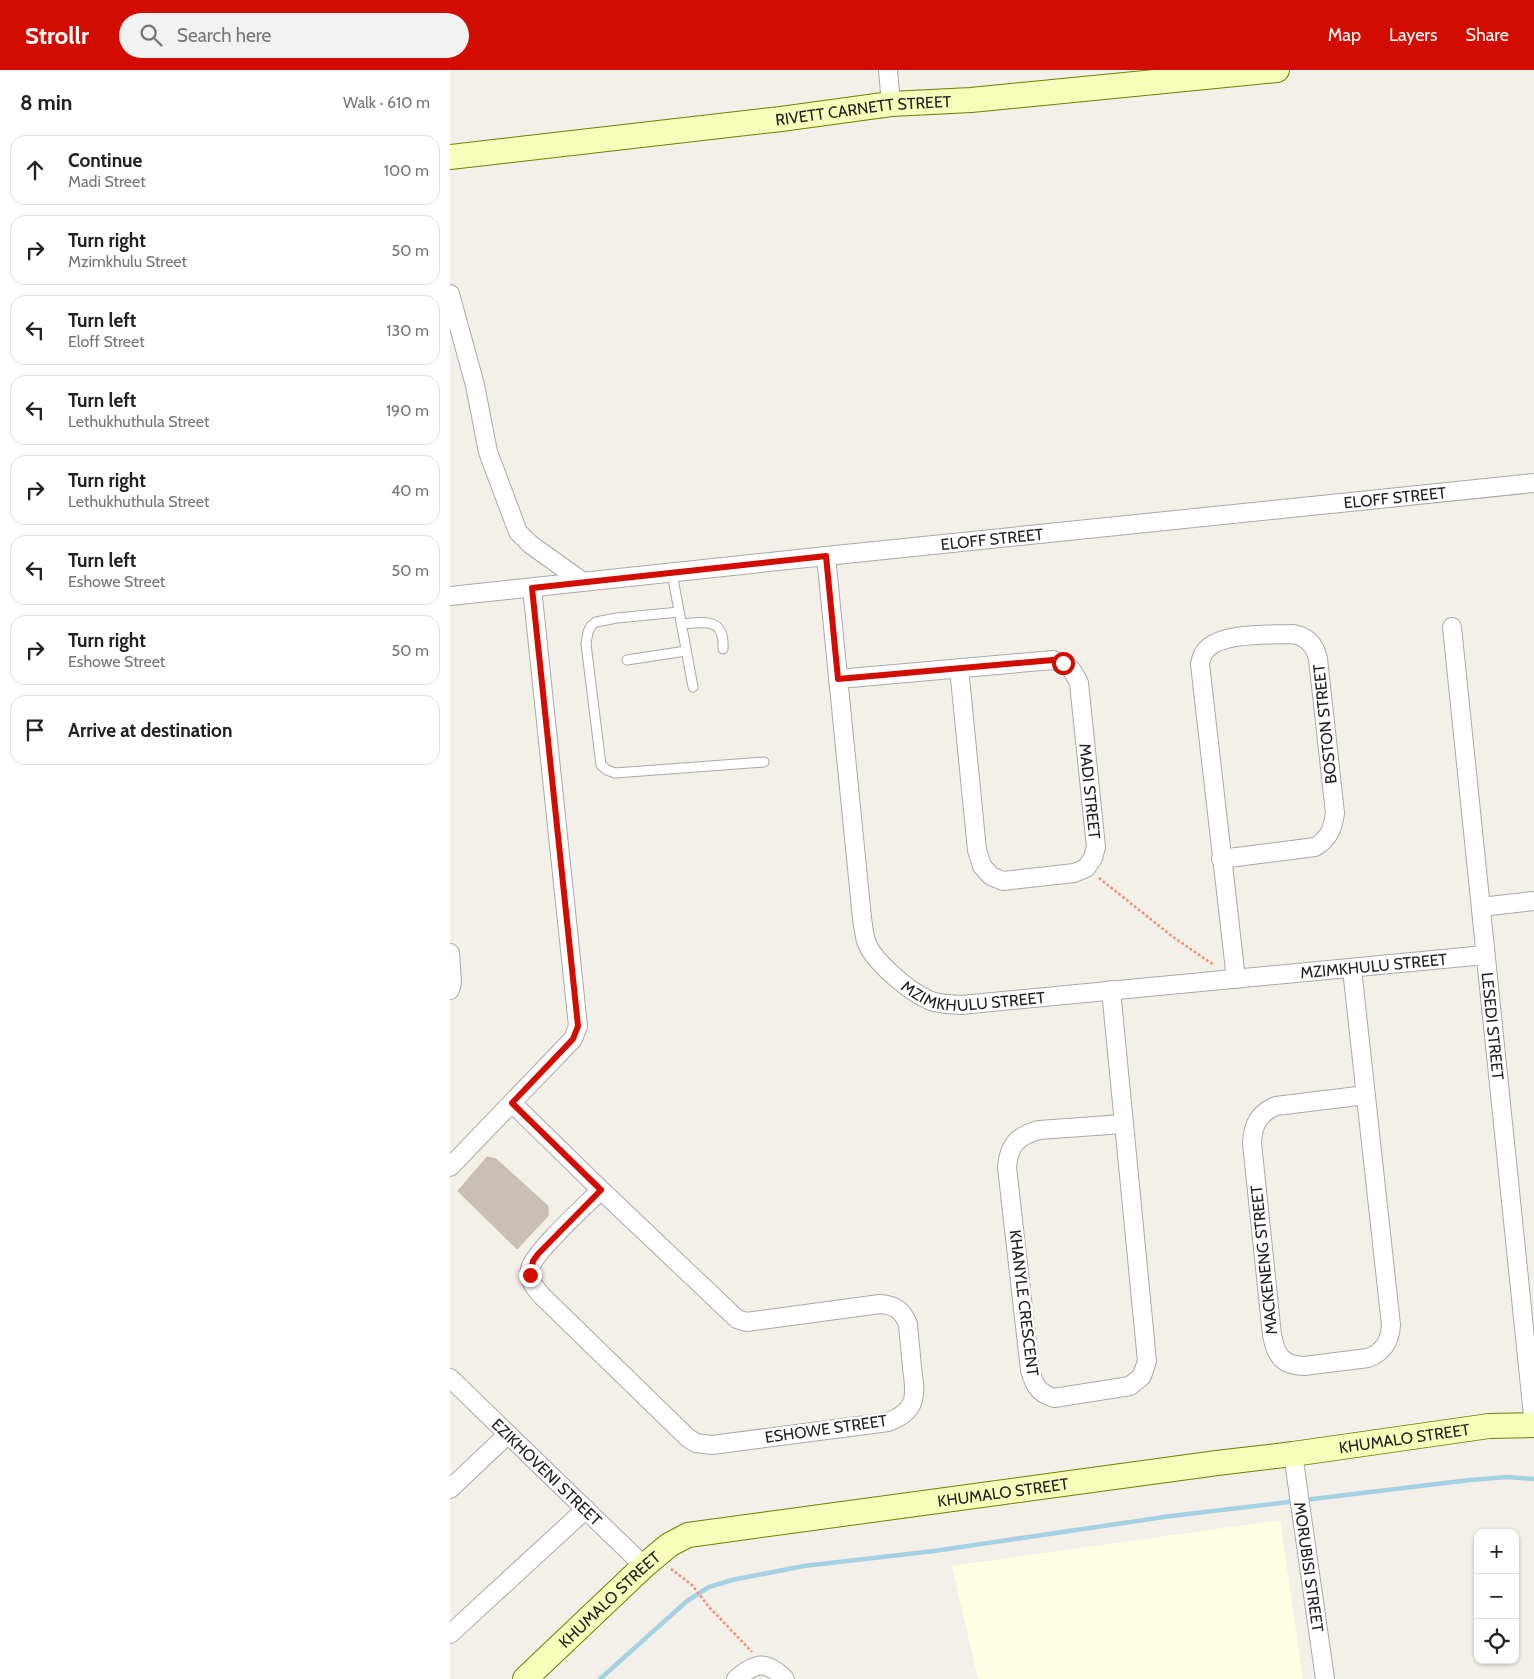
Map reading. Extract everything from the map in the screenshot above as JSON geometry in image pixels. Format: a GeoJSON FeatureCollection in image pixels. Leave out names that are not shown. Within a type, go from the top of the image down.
{"type":"FeatureCollection","features":[{"type":"Feature","properties":{"kind":"street"},"geometry":{"type":"LineString","coordinates":[[888,70],[892,104]]}},
{"type":"Feature","properties":{"kind":"street","name":"RIVETT CARNETT STREET"},"geometry":{"type":"LineString","coordinates":[[450,157],[781,119],[892,104],[972,100],[1236,72],[1277,70]]}},
{"type":"Feature","properties":{"kind":"street"},"geometry":{"type":"LineString","coordinates":[[450,294],[475,385],[488,452],[518,532],[530,544],[584,582]]}},
{"type":"Feature","properties":{"kind":"street","name":"ELOFF STREET"},"geometry":{"type":"LineString","coordinates":[[450,596],[1534,483]]}},
{"type":"Feature","properties":{"kind":"street","name":"MZIMKHULU STREET"},"geometry":{"type":"LineString","coordinates":[[826,556],[862,918],[866,941],[892,975],[917,992],[933,1001],[961,1005],[1485,955]]}},
{"type":"Feature","properties":{"kind":"street"},"geometry":{"type":"LineString","coordinates":[[450,1167],[573,1039],[578,1026],[532,588]]}},
{"type":"Feature","properties":{"kind":"street","name":"LESEDI STREET"},"geometry":{"type":"LineString","coordinates":[[1452,627],[1534,1425]]}},
{"type":"Feature","properties":{"kind":"street","name":"BOSTON STREET"},"geometry":{"type":"LineString","coordinates":[[1221,858],[1315,847],[1322,844],[1332,828],[1335,812],[1318,659],[1312,644],[1299,635],[1224,639],[1214,643],[1202,656],[1200,672],[1221,858],[1236,979]]}},
{"type":"Feature","properties":{"kind":"street","name":"MADI STREET"},"geometry":{"type":"LineString","coordinates":[[838,679],[1053,660],[1072,668],[1079,683],[1096,847],[1093,858],[1086,868]]}},
{"type":"Feature","properties":{"kind":"street"},"geometry":{"type":"LineString","coordinates":[[959,668],[977,850],[982,866],[991,876],[1003,881],[1074,873],[1086,868]]}},
{"type":"Feature","properties":{"kind":"street"},"geometry":{"type":"LineString","coordinates":[[1481,907],[1534,901]]}},
{"type":"Feature","properties":{"kind":"street"},"geometry":{"type":"LineString","coordinates":[[450,953],[452,982],[450,990]]}},
{"type":"Feature","properties":{"kind":"street","name":"MACKENENG STREET"},"geometry":{"type":"LineString","coordinates":[[1352,969],[1366,1095],[1391,1325],[1390,1336],[1382,1350],[1368,1358],[1295,1366],[1285,1362],[1278,1356],[1274,1347],[1252,1131],[1259,1118],[1269,1109],[1276,1106],[1366,1095]]}},
{"type":"Feature","properties":{"kind":"street","name":"KHANYLE CRESCENT"},"geometry":{"type":"LineString","coordinates":[[1111,990],[1147,1351],[1146,1368],[1142,1376],[1130,1386],[1054,1398],[1037,1390],[1030,1370],[1007,1167],[1008,1158],[1011,1148],[1027,1133],[1039,1130],[1123,1124]]}},
{"type":"Feature","properties":{"kind":"street","name":"ESHOWE STREET"},"geometry":{"type":"LineString","coordinates":[[512,1103],[738,1319],[746,1322],[880,1304],[897,1308],[904,1315],[908,1324],[915,1390],[911,1406],[899,1418],[888,1422],[712,1445],[696,1443],[688,1438],[542,1296],[531,1281],[530,1268],[538,1254],[601,1190]]}},
{"type":"Feature","properties":{"kind":"street","name":"EZIKHOVENI STREET"},"geometry":{"type":"LineString","coordinates":[[450,1378],[586,1509],[650,1561]]}},
{"type":"Feature","properties":{"kind":"street","name":"KHUMALO STREET"},"geometry":{"type":"LineString","coordinates":[[525,1679],[650,1561],[669,1545],[688,1535],[1489,1426],[1534,1425]]}},
{"type":"Feature","properties":{"kind":"street"},"geometry":{"type":"LineString","coordinates":[[450,1489],[508,1434]]}},
{"type":"Feature","properties":{"kind":"street","name":"MORUBISI STREET"},"geometry":{"type":"LineString","coordinates":[[1293,1454],[1325,1679]]}},
{"type":"Feature","properties":{"kind":"street"},"geometry":{"type":"LineString","coordinates":[[450,1634],[586,1509]]}},
{"type":"Feature","properties":{"kind":"street"},"geometry":{"type":"LineString","coordinates":[[736,1679],[744,1672],[756,1666],[767,1665],[785,1679]]}},
{"type":"Feature","properties":{"kind":"lane"},"geometry":{"type":"LineString","coordinates":[[672,573],[693,686]]}},
{"type":"Feature","properties":{"kind":"lane"},"geometry":{"type":"LineString","coordinates":[[679,612],[611,619],[596,622],[591,626],[586,644],[601,765],[606,770],[615,773],[764,762]]}},
{"type":"Feature","properties":{"kind":"lane"},"geometry":{"type":"LineString","coordinates":[[681,624],[707,622],[713,624],[720,629],[724,638],[723,649]]}},
{"type":"Feature","properties":{"kind":"lane"},"geometry":{"type":"LineString","coordinates":[[626,660],[686,650]]}},
{"type":"Feature","properties":{"kind":"path"},"geometry":{"type":"LineString","coordinates":[[1086,868],[1173,937],[1236,979]]}},
{"type":"Feature","properties":{"kind":"path"},"geometry":{"type":"LineString","coordinates":[[650,1561],[695,1588],[702,1598],[751,1650],[756,1666]]}},
{"type":"Feature","properties":{"kind":"shaded area"},"geometry":{"type":"Polygon","coordinates":[[[1280,1520],[1303,1679],[978,1679],[952,1566],[1280,1520]]]}},
{"type":"Feature","properties":{"kind":"building"},"geometry":{"type":"Polygon","coordinates":[[[487,1157],[496,1159],[548,1206],[548,1216],[517,1249],[458,1191],[487,1157]]]}},
{"type":"Feature","properties":{"kind":"waterway"},"geometry":{"type":"LineString","coordinates":[[1304,1500],[1470,1480],[1508,1477],[1534,1479]]}},
{"type":"Feature","properties":{"kind":"waterway"},"geometry":{"type":"LineString","coordinates":[[600,1679],[687,1601],[709,1587],[732,1580],[804,1566],[934,1551],[1171,1516],[1297,1501]]}},
{"type":"Feature","properties":{"kind":"route"},"geometry":{"type":"LineString","coordinates":[[530,1275],[530,1268],[538,1254],[601,1190],[512,1103],[573,1039],[578,1026],[532,588],[826,556],[838,679],[1053,660],[1063,663]]}}]}
